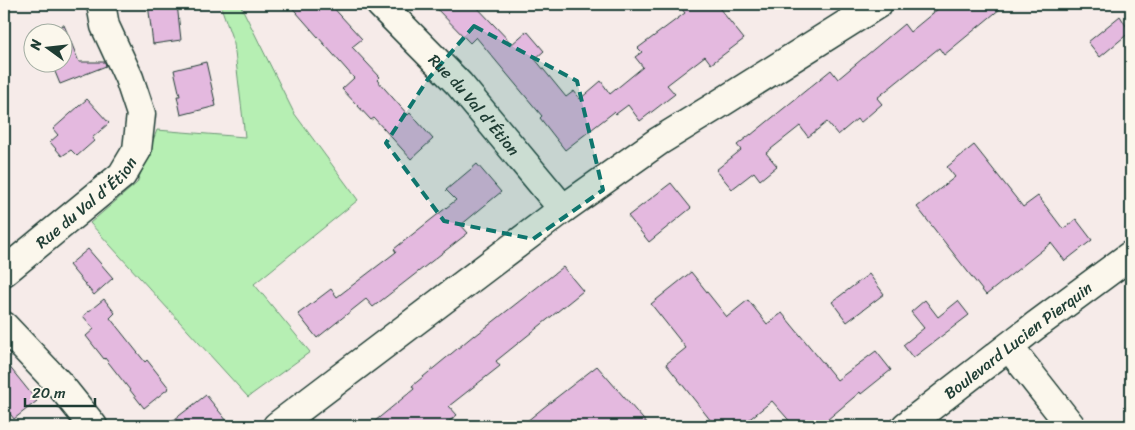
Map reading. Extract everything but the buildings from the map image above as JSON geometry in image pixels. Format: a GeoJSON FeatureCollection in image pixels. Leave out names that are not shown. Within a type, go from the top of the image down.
{"type":"FeatureCollection","features":[{"type":"Feature","properties":{"kind":"street","name":"Rue du Val d'Étion"},"geometry":{"type":"LineString","coordinates":[[4,272],[122,175],[137,150],[141,114],[129,78],[105,26],[101,4]]}},
{"type":"Feature","properties":{"kind":"street","name":"Rue du Val d'Étion"},"geometry":{"type":"LineString","coordinates":[[380,4],[459,84],[563,209]]}},
{"type":"Feature","properties":{"kind":"street"},"geometry":{"type":"LineString","coordinates":[[277,426],[563,209],[658,141],[878,4]]}},
{"type":"Feature","properties":{"kind":"street","name":"Boulevard Lucien Pierquin"},"geometry":{"type":"LineString","coordinates":[[906,426],[1035,326],[1131,255]]}},
{"type":"Feature","properties":{"kind":"street"},"geometry":{"type":"LineString","coordinates":[[4,326],[60,385],[93,426]]}},
{"type":"Feature","properties":{"kind":"street"},"geometry":{"type":"LineString","coordinates":[[1009,347],[1071,426]]}},
{"type":"Feature","properties":{"kind":"highlighted area"},"geometry":{"type":"Polygon","coordinates":[[[474,26],[577,81],[603,190],[533,239],[444,221],[386,143],[428,79],[474,26]]]}},
{"type":"Feature","properties":{"kind":"green space"},"geometry":{"type":"Polygon","coordinates":[[[220,4],[240,4],[294,113],[358,200],[254,284],[310,352],[248,397],[90,223],[137,183],[157,130],[245,137],[234,44],[220,4]]]}}]}
